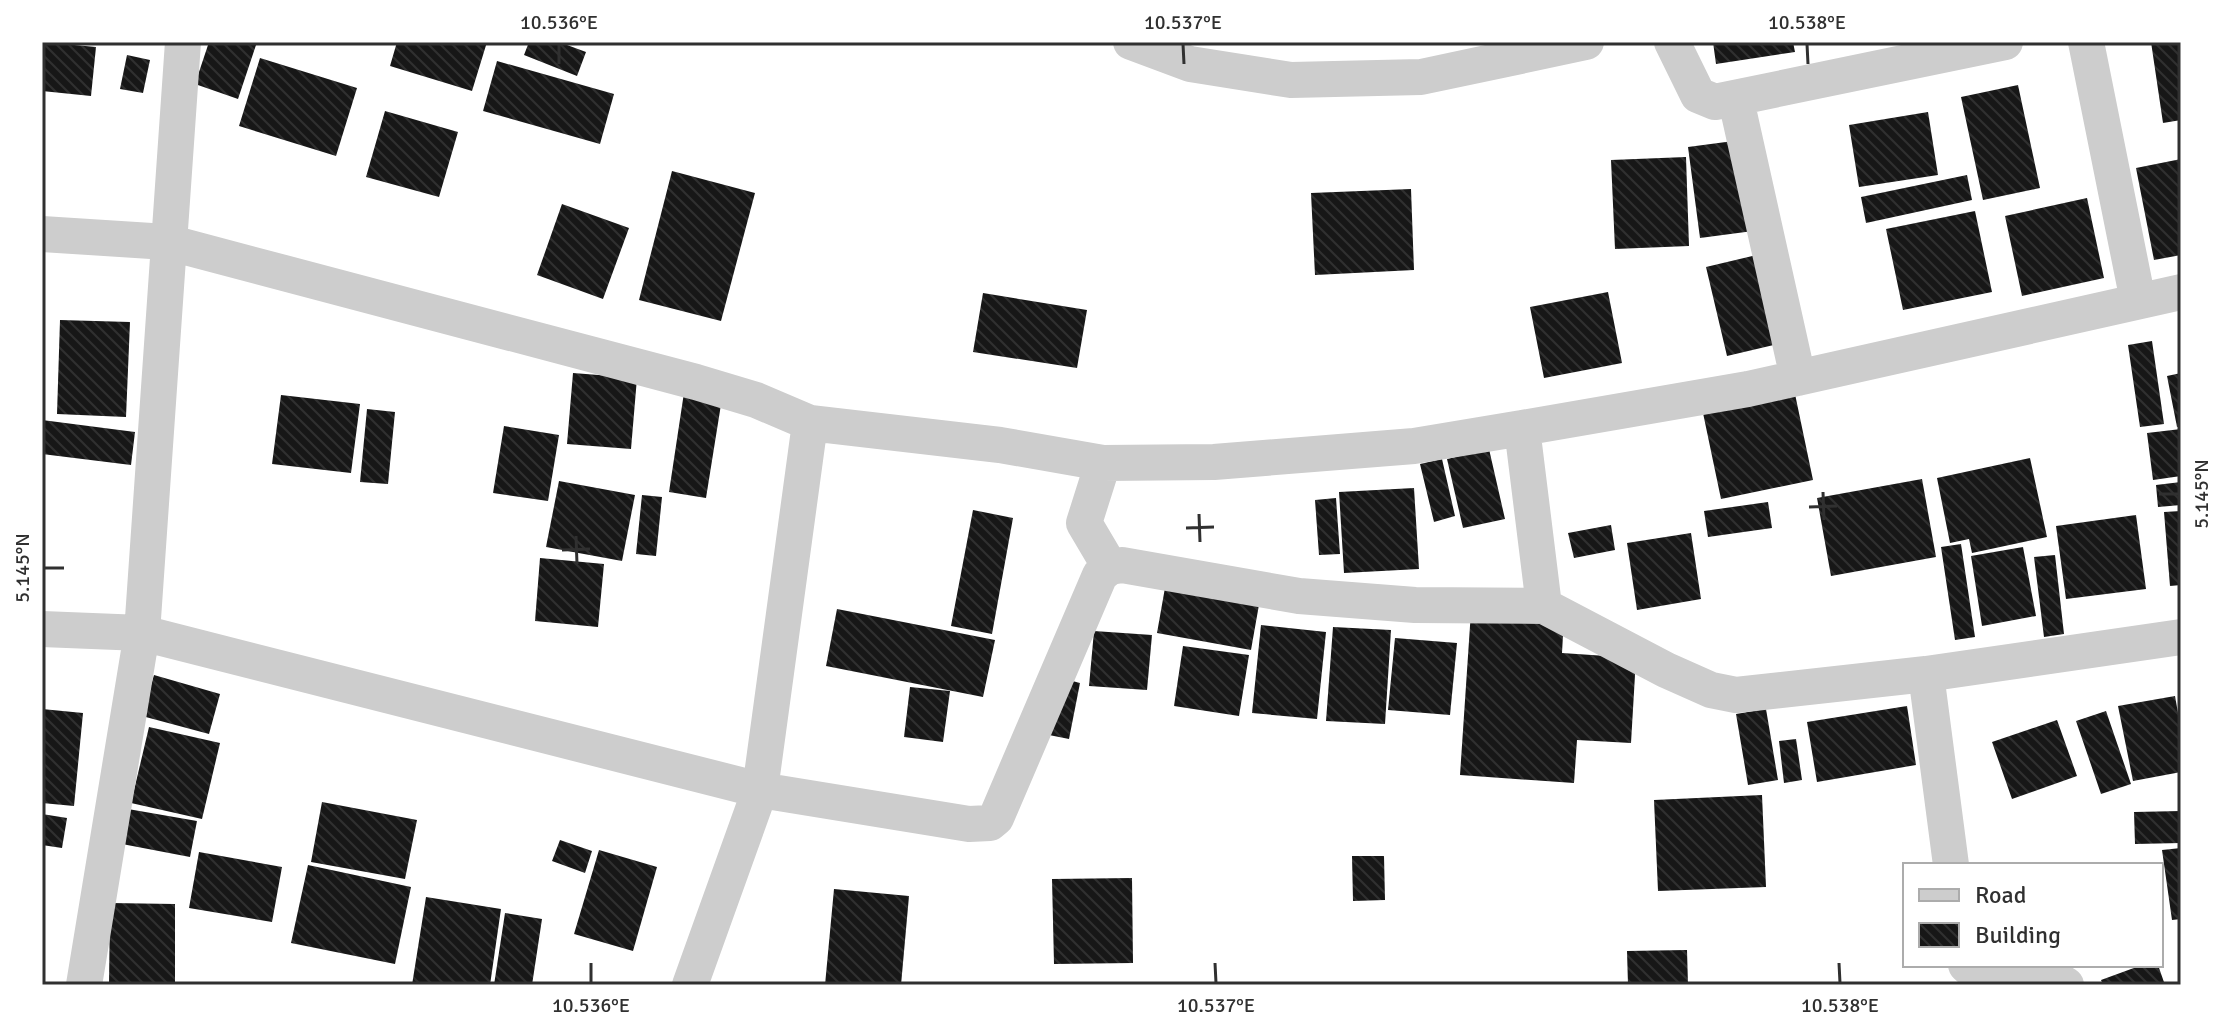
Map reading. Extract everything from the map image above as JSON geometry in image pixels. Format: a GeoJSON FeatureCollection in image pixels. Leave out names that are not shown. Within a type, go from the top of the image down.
{"type":"FeatureCollection","features":[{"type":"Feature","properties":{"kind":"street"},"geometry":{"type":"LineString","coordinates":[[84,985],[142,633],[183,42]]}},
{"type":"Feature","properties":{"kind":"street"},"geometry":{"type":"LineString","coordinates":[[1131,42],[1190,64],[1291,80],[1421,77],[1586,42]]}},
{"type":"Feature","properties":{"kind":"street"},"geometry":{"type":"LineString","coordinates":[[1672,42],[1698,95],[1715,102],[2005,42]]}},
{"type":"Feature","properties":{"kind":"street"},"geometry":{"type":"LineString","coordinates":[[2086,42],[2138,301]]}},
{"type":"Feature","properties":{"kind":"street"},"geometry":{"type":"LineString","coordinates":[[1736,100],[1798,378]]}},
{"type":"Feature","properties":{"kind":"street"},"geometry":{"type":"LineString","coordinates":[[42,234],[167,242],[696,382],[756,400],[810,423],[1000,445],[1103,463],[1214,462],[1414,446],[1798,378],[2181,292]]}},
{"type":"Feature","properties":{"kind":"street"},"geometry":{"type":"LineString","coordinates":[[690,985],[760,790],[810,423]]}},
{"type":"Feature","properties":{"kind":"street"},"geometry":{"type":"LineString","coordinates":[[1522,428],[1544,606]]}},
{"type":"Feature","properties":{"kind":"street"},"geometry":{"type":"LineString","coordinates":[[1103,463],[1084,523],[1110,567]]}},
{"type":"Feature","properties":{"kind":"street"},"geometry":{"type":"LineString","coordinates":[[42,629],[142,633],[760,790],[969,824],[990,823],[996,818],[1100,575],[1110,567],[1122,565],[1299,596],[1415,605],[1544,606],[1666,670],[1724,694],[1926,674],[2181,637]]}},
{"type":"Feature","properties":{"kind":"street"},"geometry":{"type":"LineString","coordinates":[[1926,674],[1951,863]]}},
{"type":"Feature","properties":{"kind":"street"},"geometry":{"type":"LineString","coordinates":[[1968,967],[1975,973],[2058,980],[2066,985]]}},
{"type":"Feature","properties":{"kind":"building"},"geometry":{"type":"Polygon","coordinates":[[[42,42],[96,47],[91,96],[42,91],[42,42]]]}},
{"type":"Feature","properties":{"kind":"building"},"geometry":{"type":"Polygon","coordinates":[[[209,42],[257,42],[238,99],[195,84],[209,42]]]}},
{"type":"Feature","properties":{"kind":"building"},"geometry":{"type":"Polygon","coordinates":[[[397,42],[487,42],[472,91],[390,66],[397,42]]]}},
{"type":"Feature","properties":{"kind":"building"},"geometry":{"type":"Polygon","coordinates":[[[529,42],[559,42],[586,52],[577,76],[524,55],[529,42]]]}},
{"type":"Feature","properties":{"kind":"building"},"geometry":{"type":"Polygon","coordinates":[[[1713,42],[1793,42],[1795,52],[1716,64],[1713,42]]]}},
{"type":"Feature","properties":{"kind":"building"},"geometry":{"type":"Polygon","coordinates":[[[2151,42],[2181,42],[2181,120],[2163,123],[2151,42]]]}},
{"type":"Feature","properties":{"kind":"building"},"geometry":{"type":"Polygon","coordinates":[[[127,55],[150,60],[143,93],[120,89],[127,55]]]}},
{"type":"Feature","properties":{"kind":"building"},"geometry":{"type":"Polygon","coordinates":[[[260,58],[357,88],[336,156],[239,126],[260,58]]]}},
{"type":"Feature","properties":{"kind":"building"},"geometry":{"type":"Polygon","coordinates":[[[497,61],[614,94],[600,144],[483,111],[497,61]]]}},
{"type":"Feature","properties":{"kind":"building"},"geometry":{"type":"Polygon","coordinates":[[[2018,85],[2040,188],[1983,200],[1961,97],[2018,85]]]}},
{"type":"Feature","properties":{"kind":"building"},"geometry":{"type":"Polygon","coordinates":[[[385,111],[458,132],[439,197],[366,177],[385,111]]]}},
{"type":"Feature","properties":{"kind":"building"},"geometry":{"type":"Polygon","coordinates":[[[1928,112],[1938,175],[1859,187],[1849,125],[1928,112]]]}},
{"type":"Feature","properties":{"kind":"building"},"geometry":{"type":"Polygon","coordinates":[[[1741,140],[1753,231],[1700,238],[1688,147],[1741,140]]]}},
{"type":"Feature","properties":{"kind":"building"},"geometry":{"type":"Polygon","coordinates":[[[1686,157],[1689,246],[1615,249],[1611,160],[1686,157]]]}},
{"type":"Feature","properties":{"kind":"building"},"geometry":{"type":"Polygon","coordinates":[[[2181,159],[2181,255],[2154,260],[2136,168],[2181,159]]]}},
{"type":"Feature","properties":{"kind":"building"},"geometry":{"type":"Polygon","coordinates":[[[672,171],[755,193],[721,321],[639,300],[672,171]]]}},
{"type":"Feature","properties":{"kind":"building"},"geometry":{"type":"Polygon","coordinates":[[[1967,175],[1972,200],[1866,223],[1861,197],[1967,175]]]}},
{"type":"Feature","properties":{"kind":"building"},"geometry":{"type":"Polygon","coordinates":[[[1411,189],[1414,270],[1315,275],[1311,193],[1411,189]]]}},
{"type":"Feature","properties":{"kind":"building"},"geometry":{"type":"Polygon","coordinates":[[[2087,198],[2104,278],[2022,296],[2005,216],[2087,198]]]}},
{"type":"Feature","properties":{"kind":"building"},"geometry":{"type":"Polygon","coordinates":[[[562,204],[629,228],[603,299],[537,275],[562,204]]]}},
{"type":"Feature","properties":{"kind":"building"},"geometry":{"type":"Polygon","coordinates":[[[1975,211],[1992,292],[1903,310],[1886,229],[1975,211]]]}},
{"type":"Feature","properties":{"kind":"building"},"geometry":{"type":"Polygon","coordinates":[[[1765,253],[1786,342],[1727,356],[1706,267],[1765,253]]]}},
{"type":"Feature","properties":{"kind":"building"},"geometry":{"type":"Polygon","coordinates":[[[1608,292],[1622,363],[1544,378],[1530,307],[1608,292]]]}},
{"type":"Feature","properties":{"kind":"building"},"geometry":{"type":"Polygon","coordinates":[[[983,293],[1087,310],[1077,368],[973,352],[983,293]]]}},
{"type":"Feature","properties":{"kind":"building"},"geometry":{"type":"Polygon","coordinates":[[[60,320],[130,322],[126,417],[57,414],[60,320]]]}},
{"type":"Feature","properties":{"kind":"building"},"geometry":{"type":"Polygon","coordinates":[[[2152,341],[2164,424],[2140,427],[2128,345],[2152,341]]]}},
{"type":"Feature","properties":{"kind":"building"},"geometry":{"type":"Polygon","coordinates":[[[573,373],[637,378],[631,449],[567,444],[573,373]]]}},
{"type":"Feature","properties":{"kind":"building"},"geometry":{"type":"Polygon","coordinates":[[[2181,373],[2181,426],[2177,427],[2167,376],[2181,373]]]}},
{"type":"Feature","properties":{"kind":"building"},"geometry":{"type":"Polygon","coordinates":[[[685,386],[723,392],[706,498],[669,492],[685,386]]]}},
{"type":"Feature","properties":{"kind":"building"},"geometry":{"type":"Polygon","coordinates":[[[1795,394],[1813,480],[1721,499],[1703,413],[1795,394]]]}},
{"type":"Feature","properties":{"kind":"building"},"geometry":{"type":"Polygon","coordinates":[[[281,395],[360,404],[351,473],[272,464],[281,395]]]}},
{"type":"Feature","properties":{"kind":"building"},"geometry":{"type":"Polygon","coordinates":[[[367,409],[395,412],[388,484],[360,482],[367,409]]]}},
{"type":"Feature","properties":{"kind":"building"},"geometry":{"type":"Polygon","coordinates":[[[42,420],[135,432],[131,465],[42,454],[42,420]]]}},
{"type":"Feature","properties":{"kind":"building"},"geometry":{"type":"Polygon","coordinates":[[[504,426],[559,435],[548,501],[493,493],[504,426]]]}},
{"type":"Feature","properties":{"kind":"building"},"geometry":{"type":"Polygon","coordinates":[[[2181,429],[2181,476],[2153,480],[2147,433],[2181,429]]]}},
{"type":"Feature","properties":{"kind":"building"},"geometry":{"type":"Polygon","coordinates":[[[1489,449],[1505,519],[1463,528],[1447,459],[1489,449]]]}},
{"type":"Feature","properties":{"kind":"building"},"geometry":{"type":"Polygon","coordinates":[[[2030,458],[2047,537],[1972,553],[1969,539],[1950,543],[1937,478],[2030,458]]]}},
{"type":"Feature","properties":{"kind":"building"},"geometry":{"type":"Polygon","coordinates":[[[1442,459],[1455,516],[1434,522],[1420,464],[1442,459]]]}},
{"type":"Feature","properties":{"kind":"building"},"geometry":{"type":"Polygon","coordinates":[[[1922,479],[1936,557],[1831,576],[1817,498],[1922,479]]]}},
{"type":"Feature","properties":{"kind":"building"},"geometry":{"type":"Polygon","coordinates":[[[559,481],[635,495],[622,561],[546,547],[559,481]]]}},
{"type":"Feature","properties":{"kind":"building"},"geometry":{"type":"Polygon","coordinates":[[[2181,482],[2181,505],[2158,507],[2156,485],[2181,482]]]}},
{"type":"Feature","properties":{"kind":"building"},"geometry":{"type":"Polygon","coordinates":[[[1414,488],[1419,569],[1344,573],[1339,492],[1414,488]]]}},
{"type":"Feature","properties":{"kind":"building"},"geometry":{"type":"Polygon","coordinates":[[[642,495],[662,497],[656,556],[636,554],[642,495]]]}},
{"type":"Feature","properties":{"kind":"building"},"geometry":{"type":"Polygon","coordinates":[[[1336,498],[1340,554],[1319,555],[1315,500],[1336,498]]]}},
{"type":"Feature","properties":{"kind":"building"},"geometry":{"type":"Polygon","coordinates":[[[1768,502],[1772,528],[1708,537],[1704,511],[1768,502]]]}},
{"type":"Feature","properties":{"kind":"building"},"geometry":{"type":"Polygon","coordinates":[[[973,510],[1013,518],[992,634],[951,626],[973,510]]]}},
{"type":"Feature","properties":{"kind":"building"},"geometry":{"type":"Polygon","coordinates":[[[2181,511],[2181,585],[2170,586],[2164,512],[2181,511]]]}},
{"type":"Feature","properties":{"kind":"building"},"geometry":{"type":"Polygon","coordinates":[[[2136,515],[2146,589],[2066,599],[2056,526],[2136,515]]]}},
{"type":"Feature","properties":{"kind":"building"},"geometry":{"type":"Polygon","coordinates":[[[1611,525],[1615,550],[1574,558],[1568,533],[1611,525]]]}},
{"type":"Feature","properties":{"kind":"building"},"geometry":{"type":"Polygon","coordinates":[[[1691,533],[1701,599],[1637,610],[1627,543],[1691,533]]]}},
{"type":"Feature","properties":{"kind":"building"},"geometry":{"type":"Polygon","coordinates":[[[1961,544],[1975,637],[1955,640],[1941,547],[1961,544]]]}},
{"type":"Feature","properties":{"kind":"building"},"geometry":{"type":"Polygon","coordinates":[[[2023,547],[2036,616],[1982,626],[1971,556],[2023,547]]]}},
{"type":"Feature","properties":{"kind":"building"},"geometry":{"type":"Polygon","coordinates":[[[2055,555],[2064,634],[2044,637],[2034,557],[2055,555]]]}},
{"type":"Feature","properties":{"kind":"building"},"geometry":{"type":"Polygon","coordinates":[[[540,558],[604,564],[598,627],[535,621],[540,558]]]}},
{"type":"Feature","properties":{"kind":"building"},"geometry":{"type":"Polygon","coordinates":[[[1166,582],[1260,599],[1251,650],[1157,633],[1166,582]]]}},
{"type":"Feature","properties":{"kind":"building"},"geometry":{"type":"Polygon","coordinates":[[[837,609],[995,640],[983,697],[826,666],[837,609]]]}},
{"type":"Feature","properties":{"kind":"building"},"geometry":{"type":"Polygon","coordinates":[[[1471,611],[1564,617],[1562,653],[1636,658],[1631,743],[1577,740],[1574,783],[1460,775],[1471,611]]]}},
{"type":"Feature","properties":{"kind":"building"},"geometry":{"type":"Polygon","coordinates":[[[1261,625],[1326,632],[1317,719],[1252,713],[1261,625]]]}},
{"type":"Feature","properties":{"kind":"building"},"geometry":{"type":"Polygon","coordinates":[[[1333,627],[1391,630],[1385,724],[1326,721],[1333,627]]]}},
{"type":"Feature","properties":{"kind":"building"},"geometry":{"type":"Polygon","coordinates":[[[1094,631],[1152,635],[1147,690],[1089,686],[1094,631]]]}},
{"type":"Feature","properties":{"kind":"building"},"geometry":{"type":"Polygon","coordinates":[[[1395,638],[1457,643],[1450,715],[1388,710],[1395,638]]]}},
{"type":"Feature","properties":{"kind":"building"},"geometry":{"type":"Polygon","coordinates":[[[1183,646],[1249,655],[1239,716],[1174,706],[1183,646]]]}},
{"type":"Feature","properties":{"kind":"building"},"geometry":{"type":"Polygon","coordinates":[[[154,675],[220,694],[209,734],[142,716],[154,675]]]}},
{"type":"Feature","properties":{"kind":"building"},"geometry":{"type":"Polygon","coordinates":[[[1061,678],[1080,683],[1069,739],[1049,735],[1061,678]]]}},
{"type":"Feature","properties":{"kind":"building"},"geometry":{"type":"Polygon","coordinates":[[[910,687],[950,691],[943,742],[904,737],[910,687]]]}},
{"type":"Feature","properties":{"kind":"building"},"geometry":{"type":"Polygon","coordinates":[[[2175,696],[2181,730],[2181,772],[2133,781],[2118,706],[2175,696]]]}},
{"type":"Feature","properties":{"kind":"building"},"geometry":{"type":"Polygon","coordinates":[[[1907,706],[1916,765],[1817,782],[1807,722],[1907,706]]]}},
{"type":"Feature","properties":{"kind":"building"},"geometry":{"type":"Polygon","coordinates":[[[42,709],[83,713],[74,806],[42,803],[42,709]]]}},
{"type":"Feature","properties":{"kind":"building"},"geometry":{"type":"Polygon","coordinates":[[[1766,709],[1778,780],[1748,785],[1736,714],[1766,709]]]}},
{"type":"Feature","properties":{"kind":"building"},"geometry":{"type":"Polygon","coordinates":[[[2106,711],[2131,784],[2101,794],[2076,721],[2106,711]]]}},
{"type":"Feature","properties":{"kind":"building"},"geometry":{"type":"Polygon","coordinates":[[[2057,720],[2077,776],[2012,799],[1992,742],[2057,720]]]}},
{"type":"Feature","properties":{"kind":"building"},"geometry":{"type":"Polygon","coordinates":[[[149,727],[220,743],[202,819],[131,803],[149,727]]]}},
{"type":"Feature","properties":{"kind":"building"},"geometry":{"type":"Polygon","coordinates":[[[1796,739],[1802,780],[1784,783],[1779,741],[1796,739]]]}},
{"type":"Feature","properties":{"kind":"building"},"geometry":{"type":"Polygon","coordinates":[[[1762,795],[1766,887],[1658,891],[1654,800],[1762,795]]]}},
{"type":"Feature","properties":{"kind":"building"},"geometry":{"type":"Polygon","coordinates":[[[322,802],[417,820],[405,879],[311,862],[322,802]]]}},
{"type":"Feature","properties":{"kind":"building"},"geometry":{"type":"Polygon","coordinates":[[[128,809],[197,821],[190,857],[122,844],[128,809]]]}},
{"type":"Feature","properties":{"kind":"building"},"geometry":{"type":"Polygon","coordinates":[[[2181,811],[2181,843],[2135,844],[2134,812],[2181,811]]]}},
{"type":"Feature","properties":{"kind":"building"},"geometry":{"type":"Polygon","coordinates":[[[42,814],[67,818],[62,848],[42,845],[42,814]]]}},
{"type":"Feature","properties":{"kind":"building"},"geometry":{"type":"Polygon","coordinates":[[[560,840],[592,851],[585,873],[552,861],[560,840]]]}},
{"type":"Feature","properties":{"kind":"building"},"geometry":{"type":"Polygon","coordinates":[[[2181,848],[2181,919],[2172,920],[2162,850],[2181,848]]]}},
{"type":"Feature","properties":{"kind":"building"},"geometry":{"type":"Polygon","coordinates":[[[599,850],[657,867],[633,951],[574,934],[599,850]]]}},
{"type":"Feature","properties":{"kind":"building"},"geometry":{"type":"Polygon","coordinates":[[[199,852],[282,867],[272,922],[189,908],[199,852]]]}},
{"type":"Feature","properties":{"kind":"building"},"geometry":{"type":"Polygon","coordinates":[[[1352,856],[1384,856],[1385,900],[1353,901],[1352,856]]]}},
{"type":"Feature","properties":{"kind":"building"},"geometry":{"type":"Polygon","coordinates":[[[308,865],[411,887],[395,964],[291,943],[308,865]]]}},
{"type":"Feature","properties":{"kind":"building"},"geometry":{"type":"Polygon","coordinates":[[[1132,878],[1133,963],[1054,964],[1052,879],[1132,878]]]}},
{"type":"Feature","properties":{"kind":"building"},"geometry":{"type":"Polygon","coordinates":[[[834,889],[909,896],[901,985],[825,985],[834,889]]]}},
{"type":"Feature","properties":{"kind":"building"},"geometry":{"type":"Polygon","coordinates":[[[426,897],[501,909],[490,985],[412,985],[426,897]]]}},
{"type":"Feature","properties":{"kind":"building"},"geometry":{"type":"Polygon","coordinates":[[[110,903],[175,904],[175,985],[109,985],[110,903]]]}},
{"type":"Feature","properties":{"kind":"building"},"geometry":{"type":"Polygon","coordinates":[[[505,913],[542,919],[532,985],[494,985],[505,913]]]}},
{"type":"Feature","properties":{"kind":"building"},"geometry":{"type":"Polygon","coordinates":[[[1687,950],[1688,985],[1628,985],[1627,951],[1687,950]]]}},
{"type":"Feature","properties":{"kind":"building"},"geometry":{"type":"Polygon","coordinates":[[[2137,967],[2159,967],[2165,985],[2103,985],[2101,980],[2137,967]]]}}]}
